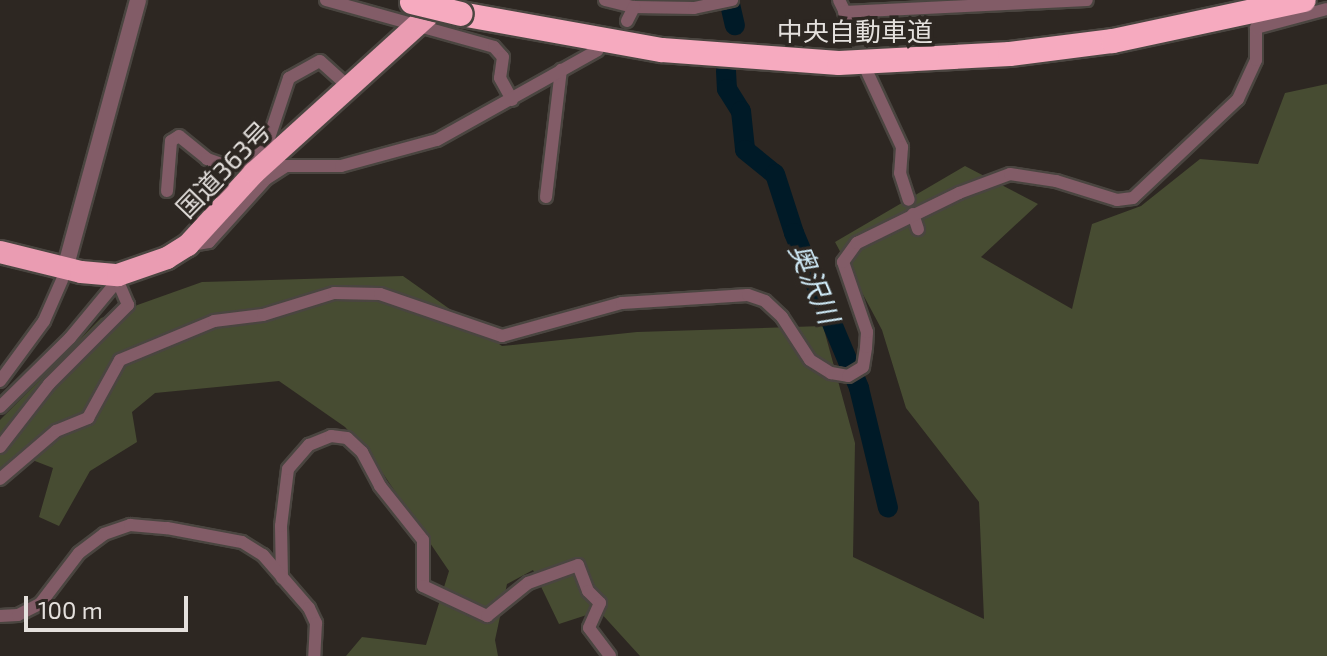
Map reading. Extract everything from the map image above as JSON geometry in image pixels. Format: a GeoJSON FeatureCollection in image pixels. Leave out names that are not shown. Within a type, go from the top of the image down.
{"type":"FeatureCollection","features":[{"type":"Feature","properties":{"kind":"highway","name":"中央自動車道"},"geometry":{"type":"LineString","coordinates":[[412,9],[459,5],[664,35],[839,46],[1045,34],[1232,0]]}},
{"type":"Feature","properties":{"kind":"highway","name":"中央自動車道"},"geometry":{"type":"LineString","coordinates":[[459,5],[662,50],[839,63],[995,56],[1098,43],[1304,0]]}},
{"type":"Feature","properties":{"kind":"highway","name":"国道363号"},"geometry":{"type":"LineString","coordinates":[[0,252],[119,280],[149,268],[188,245],[268,154],[349,87],[412,9]]}},
{"type":"Feature","properties":{"kind":"street"},"geometry":{"type":"LineString","coordinates":[[68,258],[138,0]]}},
{"type":"Feature","properties":{"kind":"street"},"geometry":{"type":"LineString","coordinates":[[326,0],[412,9],[494,47],[503,57],[500,78],[512,100]]}},
{"type":"Feature","properties":{"kind":"street"},"geometry":{"type":"LineString","coordinates":[[605,0],[634,7],[694,8],[732,0]]}},
{"type":"Feature","properties":{"kind":"street"},"geometry":{"type":"LineString","coordinates":[[851,25],[842,6],[1087,0]]}},
{"type":"Feature","properties":{"kind":"street"},"geometry":{"type":"LineString","coordinates":[[627,21],[634,7]]}},
{"type":"Feature","properties":{"kind":"street"},"geometry":{"type":"LineString","coordinates":[[0,479],[56,431],[88,418],[120,360],[214,321],[263,315],[334,293],[380,294],[502,336],[622,303],[748,295],[765,301],[782,317],[810,360],[831,373],[848,376],[863,367],[867,332],[845,271],[844,255],[913,214],[1010,174],[1045,178],[1117,200],[1133,198],[1238,99],[1256,60],[1256,28],[1327,9]]}},
{"type":"Feature","properties":{"kind":"street"},"geometry":{"type":"LineString","coordinates":[[188,245],[209,242],[266,179],[286,166],[341,166],[437,140],[598,50]]}},
{"type":"Feature","properties":{"kind":"street"},"geometry":{"type":"LineString","coordinates":[[167,191],[171,141],[179,136],[207,159],[227,166],[244,164],[268,154],[289,78],[320,61],[349,87]]}},
{"type":"Feature","properties":{"kind":"street"},"geometry":{"type":"LineString","coordinates":[[863,63],[902,147],[900,173],[909,200]]}},
{"type":"Feature","properties":{"kind":"street"},"geometry":{"type":"LineString","coordinates":[[546,197],[561,70]]}},
{"type":"Feature","properties":{"kind":"street"},"geometry":{"type":"LineString","coordinates":[[913,214],[918,229]]}},
{"type":"Feature","properties":{"kind":"street"},"geometry":{"type":"LineString","coordinates":[[0,381],[44,321],[62,280]]}},
{"type":"Feature","properties":{"kind":"street"},"geometry":{"type":"LineString","coordinates":[[0,407],[119,280],[128,305],[43,391],[0,447]]}},
{"type":"Feature","properties":{"kind":"street"},"geometry":{"type":"LineString","coordinates":[[282,578],[280,531],[288,469],[309,445],[331,436],[347,438],[362,452],[380,486],[423,540],[422,585],[487,616],[528,583],[578,565],[588,591],[600,603],[589,628],[610,656]]}},
{"type":"Feature","properties":{"kind":"street"},"geometry":{"type":"LineString","coordinates":[[0,616],[34,608],[87,545],[130,525],[242,542],[263,555],[316,623],[314,656]]}},
{"type":"Feature","properties":{"kind":"green space"},"geometry":{"type":"Polygon","coordinates":[[[1327,84],[1327,656],[640,656],[599,611],[559,624],[533,570],[507,584],[495,640],[498,656],[346,656],[362,637],[426,645],[449,571],[371,456],[345,427],[279,381],[155,393],[132,412],[137,442],[90,471],[59,526],[39,517],[53,468],[22,456],[0,476],[0,420],[101,318],[202,282],[403,276],[502,346],[637,332],[823,326],[855,443],[853,557],[984,619],[979,502],[906,408],[882,330],[835,242],[965,166],[1038,204],[981,257],[1072,309],[1092,224],[1141,206],[1200,159],[1258,164],[1285,93],[1327,84]]]}},
{"type":"Feature","properties":{"kind":"waterway","name":"奥沢川"},"geometry":{"type":"LineString","coordinates":[[729,0],[735,25]]}},
{"type":"Feature","properties":{"kind":"waterway","name":"奥沢川"},"geometry":{"type":"LineString","coordinates":[[726,71],[727,89],[741,111],[745,150],[775,174],[794,233],[859,388],[888,508]]}},
{"type":"Feature","properties":{"kind":"tunnel"},"geometry":{"type":"LineString","coordinates":[[851,25],[863,63]]}}]}
